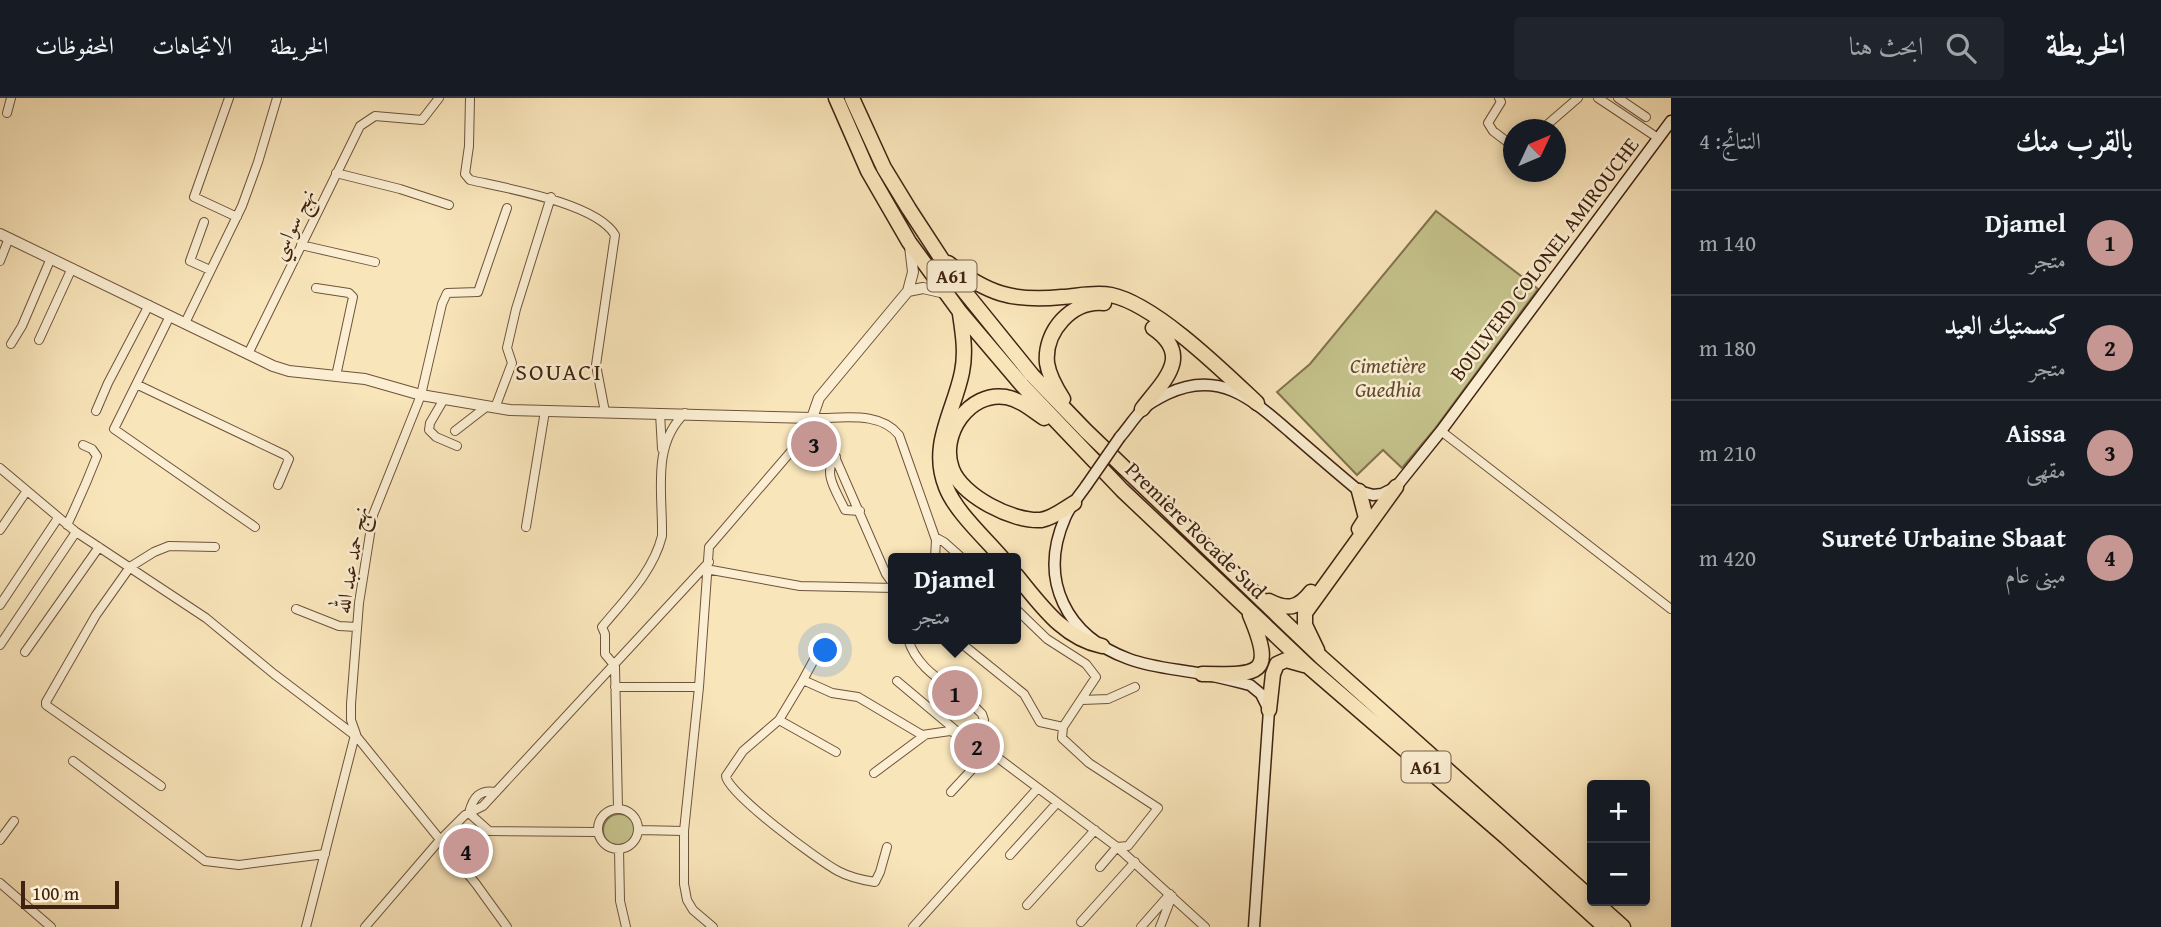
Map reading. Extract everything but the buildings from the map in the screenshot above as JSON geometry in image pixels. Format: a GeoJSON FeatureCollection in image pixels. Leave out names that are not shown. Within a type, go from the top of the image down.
{"type":"FeatureCollection","features":[{"type":"Feature","properties":{"kind":"highway","name":"Première Rocade Sud"},"geometry":{"type":"LineString","coordinates":[[836,98],[868,171],[909,242],[960,312],[1063,430],[1309,667],[1506,837],[1605,927]]}},
{"type":"Feature","properties":{"kind":"highway","name":"Première Rocade Sud"},"geometry":{"type":"LineString","coordinates":[[852,98],[884,168],[938,254],[956,281],[1032,374],[1086,431],[1321,657],[1587,895]]}},
{"type":"Feature","properties":{"kind":"highway"},"geometry":{"type":"LineString","coordinates":[[938,254],[983,288],[1005,296],[1044,299],[1108,295],[1138,306],[1201,352],[1256,403]]}},
{"type":"Feature","properties":{"kind":"highway"},"geometry":{"type":"LineString","coordinates":[[1086,431],[1056,388],[1047,365],[1047,349],[1051,335],[1070,313],[1080,307],[1101,303],[1115,305],[1134,314],[1170,342],[1173,350],[1172,366],[1142,410]]}},
{"type":"Feature","properties":{"kind":"highway"},"geometry":{"type":"LineString","coordinates":[[960,312],[964,361],[959,386],[942,433],[941,470],[946,488],[957,505],[998,553]]}},
{"type":"Feature","properties":{"kind":"highway"},"geometry":{"type":"LineString","coordinates":[[1063,430],[1019,401],[1005,397],[987,398],[963,413],[956,425],[948,454],[952,470],[959,481],[984,502],[1003,512],[1020,518],[1044,520],[1074,503]]}},
{"type":"Feature","properties":{"kind":"highway"},"geometry":{"type":"LineString","coordinates":[[1321,657],[1305,625],[1304,613],[1396,487]]}},
{"type":"Feature","properties":{"kind":"highway"},"geometry":{"type":"LineString","coordinates":[[1258,597],[1283,608],[1295,607],[1304,601],[1366,518],[1359,492]]}},
{"type":"Feature","properties":{"kind":"highway"},"geometry":{"type":"LineString","coordinates":[[1021,581],[1070,634],[1102,646]]}},
{"type":"Feature","properties":{"kind":"highway"},"geometry":{"type":"LineString","coordinates":[[1202,674],[1247,674],[1259,665],[1263,659],[1262,643],[1247,607]]}},
{"type":"Feature","properties":{"kind":"highway"},"geometry":{"type":"LineString","coordinates":[[1269,710],[1273,674],[1277,664],[1286,660],[1309,667]]}},
{"type":"Feature","properties":{"kind":"highway","name":"Première Rocade Sud"},"geometry":{"type":"LineString","coordinates":[[1600,906],[1623,927]]}},
{"type":"Feature","properties":{"kind":"main road","name":"BOULVERD COLONEL AMIROUCHE"},"geometry":{"type":"LineString","coordinates":[[1396,487],[1441,431],[1671,121]]}},
{"type":"Feature","properties":{"kind":"main road"},"geometry":{"type":"LineString","coordinates":[[1254,927],[1269,710],[1261,694],[1250,685],[1138,662],[1102,646],[1087,635],[1062,601],[1056,585],[1054,556],[1057,542],[1066,515],[1120,437],[1142,410],[1154,400],[1178,388],[1206,384],[1229,388],[1256,403],[1359,492],[1382,494],[1396,487]]}},
{"type":"Feature","properties":{"kind":"street"},"geometry":{"type":"LineString","coordinates":[[7,113],[11,98]]}},
{"type":"Feature","properties":{"kind":"street"},"geometry":{"type":"LineString","coordinates":[[229,98],[194,197],[237,217]]}},
{"type":"Feature","properties":{"kind":"street"},"geometry":{"type":"LineString","coordinates":[[185,323],[237,217],[258,162],[277,98]]}},
{"type":"Feature","properties":{"kind":"street","name":"نهج سواسي"},"geometry":{"type":"LineString","coordinates":[[248,354],[360,126],[375,116],[422,120],[439,98]]}},
{"type":"Feature","properties":{"kind":"street"},"geometry":{"type":"LineString","coordinates":[[470,98],[469,146],[464,174],[466,177],[551,198],[606,224],[615,235],[596,365],[605,412]]}},
{"type":"Feature","properties":{"kind":"street"},"geometry":{"type":"LineString","coordinates":[[1499,98],[1501,103],[1489,123],[1493,131],[1503,139]]}},
{"type":"Feature","properties":{"kind":"street"},"geometry":{"type":"LineString","coordinates":[[1554,119],[1578,98]]}},
{"type":"Feature","properties":{"kind":"street"},"geometry":{"type":"LineString","coordinates":[[1598,98],[1658,138]]}},
{"type":"Feature","properties":{"kind":"street"},"geometry":{"type":"LineString","coordinates":[[1618,98],[1646,117]]}},
{"type":"Feature","properties":{"kind":"street"},"geometry":{"type":"LineString","coordinates":[[336,173],[449,205]]}},
{"type":"Feature","properties":{"kind":"street"},"geometry":{"type":"LineString","coordinates":[[455,431],[490,407],[512,363],[507,348],[516,309],[551,198]]}},
{"type":"Feature","properties":{"kind":"street","name":"نهج حمد عبد الله"},"geometry":{"type":"LineString","coordinates":[[356,736],[351,704],[357,627],[373,515],[421,395],[430,349],[447,293],[478,292],[507,208]]}},
{"type":"Feature","properties":{"kind":"street"},"geometry":{"type":"LineString","coordinates":[[204,222],[190,261],[210,270]]}},
{"type":"Feature","properties":{"kind":"street"},"geometry":{"type":"LineString","coordinates":[[0,261],[5,236],[248,354],[289,371],[365,379],[421,395],[490,407],[545,411],[877,419],[890,425],[899,435],[935,537],[937,553]]}},
{"type":"Feature","properties":{"kind":"street"},"geometry":{"type":"LineString","coordinates":[[713,927],[693,910],[687,900],[684,884],[684,831],[699,687],[709,547],[797,447],[812,427],[818,398],[908,291],[913,272],[909,242]]}},
{"type":"Feature","properties":{"kind":"street"},"geometry":{"type":"LineString","coordinates":[[301,245],[375,262]]}},
{"type":"Feature","properties":{"kind":"street"},"geometry":{"type":"LineString","coordinates":[[11,344],[22,326],[51,258]]}},
{"type":"Feature","properties":{"kind":"street"},"geometry":{"type":"LineString","coordinates":[[39,340],[72,268]]}},
{"type":"Feature","properties":{"kind":"street"},"geometry":{"type":"LineString","coordinates":[[316,288],[349,293],[353,297],[336,376]]}},
{"type":"Feature","properties":{"kind":"street"},"geometry":{"type":"LineString","coordinates":[[908,291],[931,289],[945,293]]}},
{"type":"Feature","properties":{"kind":"street"},"geometry":{"type":"LineString","coordinates":[[96,411],[149,305]]}},
{"type":"Feature","properties":{"kind":"street"},"geometry":{"type":"LineString","coordinates":[[170,316],[114,429],[255,527]]}},
{"type":"Feature","properties":{"kind":"street"},"geometry":{"type":"LineString","coordinates":[[138,385],[285,455],[289,459],[278,485]]}},
{"type":"Feature","properties":{"kind":"street"},"geometry":{"type":"LineString","coordinates":[[444,399],[430,423],[429,430],[436,437],[457,446]]}},
{"type":"Feature","properties":{"kind":"street"},"geometry":{"type":"LineString","coordinates":[[526,527],[545,411]]}},
{"type":"Feature","properties":{"kind":"street"},"geometry":{"type":"LineString","coordinates":[[618,809],[615,666],[605,654],[605,634],[602,627],[640,581],[659,549],[663,452],[660,413]]}},
{"type":"Feature","properties":{"kind":"street"},"geometry":{"type":"LineString","coordinates":[[663,452],[674,425],[685,413]]}},
{"type":"Feature","properties":{"kind":"street"},"geometry":{"type":"LineString","coordinates":[[815,418],[836,457],[888,577]]}},
{"type":"Feature","properties":{"kind":"street"},"geometry":{"type":"LineString","coordinates":[[1441,431],[1671,609]]}},
{"type":"Feature","properties":{"kind":"street"},"geometry":{"type":"LineString","coordinates":[[67,525],[97,456],[92,449],[83,445]]}},
{"type":"Feature","properties":{"kind":"street"},"geometry":{"type":"LineString","coordinates":[[836,457],[831,461],[829,472],[839,498],[845,510],[860,511]]}},
{"type":"Feature","properties":{"kind":"street"},"geometry":{"type":"LineString","coordinates":[[0,468],[76,532],[206,618],[356,736],[508,927]]}},
{"type":"Feature","properties":{"kind":"street"},"geometry":{"type":"LineString","coordinates":[[0,530],[26,492]]}},
{"type":"Feature","properties":{"kind":"street"},"geometry":{"type":"LineString","coordinates":[[0,605],[58,518]]}},
{"type":"Feature","properties":{"kind":"street"},"geometry":{"type":"LineString","coordinates":[[0,645],[76,532]]}},
{"type":"Feature","properties":{"kind":"street"},"geometry":{"type":"LineString","coordinates":[[935,537],[956,553]]}},
{"type":"Feature","properties":{"kind":"street"},"geometry":{"type":"LineString","coordinates":[[161,786],[46,705],[46,702],[96,615],[130,567],[169,546],[215,547]]}},
{"type":"Feature","properties":{"kind":"street"},"geometry":{"type":"LineString","coordinates":[[26,652],[99,547]]}},
{"type":"Feature","properties":{"kind":"street"},"geometry":{"type":"LineString","coordinates":[[707,567],[800,586],[888,587]]}},
{"type":"Feature","properties":{"kind":"street"},"geometry":{"type":"LineString","coordinates":[[365,927],[439,841],[469,813],[483,806],[707,567]]}},
{"type":"Feature","properties":{"kind":"street"},"geometry":{"type":"LineString","coordinates":[[296,609],[339,626],[357,627]]}},
{"type":"Feature","properties":{"kind":"street"},"geometry":{"type":"LineString","coordinates":[[1021,614],[1047,639],[1076,656],[1096,677],[1063,727],[1062,738],[1089,763],[1158,808],[1128,845],[1118,847],[1100,867]]}},
{"type":"Feature","properties":{"kind":"street"},"geometry":{"type":"LineString","coordinates":[[909,644],[919,663],[982,714],[984,720],[974,740]]}},
{"type":"Feature","properties":{"kind":"street"},"geometry":{"type":"LineString","coordinates":[[962,644],[1024,694],[1040,722],[1063,727]]}},
{"type":"Feature","properties":{"kind":"street"},"geometry":{"type":"LineString","coordinates":[[816,656],[779,720],[735,759],[726,776],[728,785],[753,808],[825,864],[841,873],[875,882],[887,847]]}},
{"type":"Feature","properties":{"kind":"street"},"geometry":{"type":"LineString","coordinates":[[803,680],[832,693],[858,697],[915,732],[925,735],[950,732],[974,740],[1118,847],[1205,927]]}},
{"type":"Feature","properties":{"kind":"street"},"geometry":{"type":"LineString","coordinates":[[897,681],[961,734]]}},
{"type":"Feature","properties":{"kind":"street"},"geometry":{"type":"LineString","coordinates":[[615,687],[699,687]]}},
{"type":"Feature","properties":{"kind":"street"},"geometry":{"type":"LineString","coordinates":[[1082,700],[1108,699],[1135,687]]}},
{"type":"Feature","properties":{"kind":"street"},"geometry":{"type":"LineString","coordinates":[[779,720],[836,752]]}},
{"type":"Feature","properties":{"kind":"street"},"geometry":{"type":"LineString","coordinates":[[874,773],[925,735]]}},
{"type":"Feature","properties":{"kind":"street"},"geometry":{"type":"LineString","coordinates":[[306,927],[356,736]]}},
{"type":"Feature","properties":{"kind":"street"},"geometry":{"type":"LineString","coordinates":[[951,792],[988,752]]}},
{"type":"Feature","properties":{"kind":"street"},"geometry":{"type":"LineString","coordinates":[[73,761],[205,861],[239,865],[325,853]]}},
{"type":"Feature","properties":{"kind":"street"},"geometry":{"type":"LineString","coordinates":[[913,927],[1037,789]]}},
{"type":"Feature","properties":{"kind":"street"},"geometry":{"type":"LineString","coordinates":[[1010,855],[1057,803]]}},
{"type":"Feature","properties":{"kind":"street"},"geometry":{"type":"LineString","coordinates":[[618,809],[633,815],[639,830],[636,841],[624,850],[610,848],[604,844],[598,832],[601,818],[618,809]]}},
{"type":"Feature","properties":{"kind":"street"},"geometry":{"type":"LineString","coordinates":[[469,813],[489,831],[598,832]]}},
{"type":"Feature","properties":{"kind":"street"},"geometry":{"type":"LineString","coordinates":[[0,840],[14,821]]}},
{"type":"Feature","properties":{"kind":"street"},"geometry":{"type":"LineString","coordinates":[[639,830],[684,831]]}},
{"type":"Feature","properties":{"kind":"street"},"geometry":{"type":"LineString","coordinates":[[1027,905],[1095,830]]}},
{"type":"Feature","properties":{"kind":"street"},"geometry":{"type":"LineString","coordinates":[[619,849],[620,901],[626,927]]}},
{"type":"Feature","properties":{"kind":"street"},"geometry":{"type":"LineString","coordinates":[[1081,922],[1135,862]]}},
{"type":"Feature","properties":{"kind":"street"},"geometry":{"type":"LineString","coordinates":[[0,883],[51,927]]}},
{"type":"Feature","properties":{"kind":"street"},"geometry":{"type":"LineString","coordinates":[[1141,927],[1171,895]]}},
{"type":"Feature","properties":{"kind":"street"},"geometry":{"type":"LineString","coordinates":[[1160,927],[1171,895]]}},
{"type":"Feature","properties":{"kind":"green space","name":"Cimetière Guedhia"},"geometry":{"type":"Polygon","coordinates":[[[1436,211],[1538,289],[1434,430],[1402,468],[1383,450],[1357,475],[1277,392],[1310,364],[1436,211]]]}},
{"type":"Feature","properties":{"kind":"green space"},"geometry":{"type":"Polygon","coordinates":[[[619,814],[631,818],[635,830],[631,842],[619,846],[607,842],[603,830],[607,818],[619,814]]]}},
{"type":"Feature","properties":{"kind":"place","name":"Aissa"},"geometry":{"type":"Point","coordinates":[814,444]}},
{"type":"Feature","properties":{"kind":"place","name":"Djamel"},"geometry":{"type":"Point","coordinates":[955,693]}},
{"type":"Feature","properties":{"kind":"place","name":"كسمتيك العيد"},"geometry":{"type":"Point","coordinates":[977,746]}},
{"type":"Feature","properties":{"kind":"place","name":"Sureté Urbaine Sbaat"},"geometry":{"type":"Point","coordinates":[466,851]}},
{"type":"Feature","properties":{"kind":"district","name":"SOUACI"},"geometry":{"type":"Point","coordinates":[559,371]}}]}
